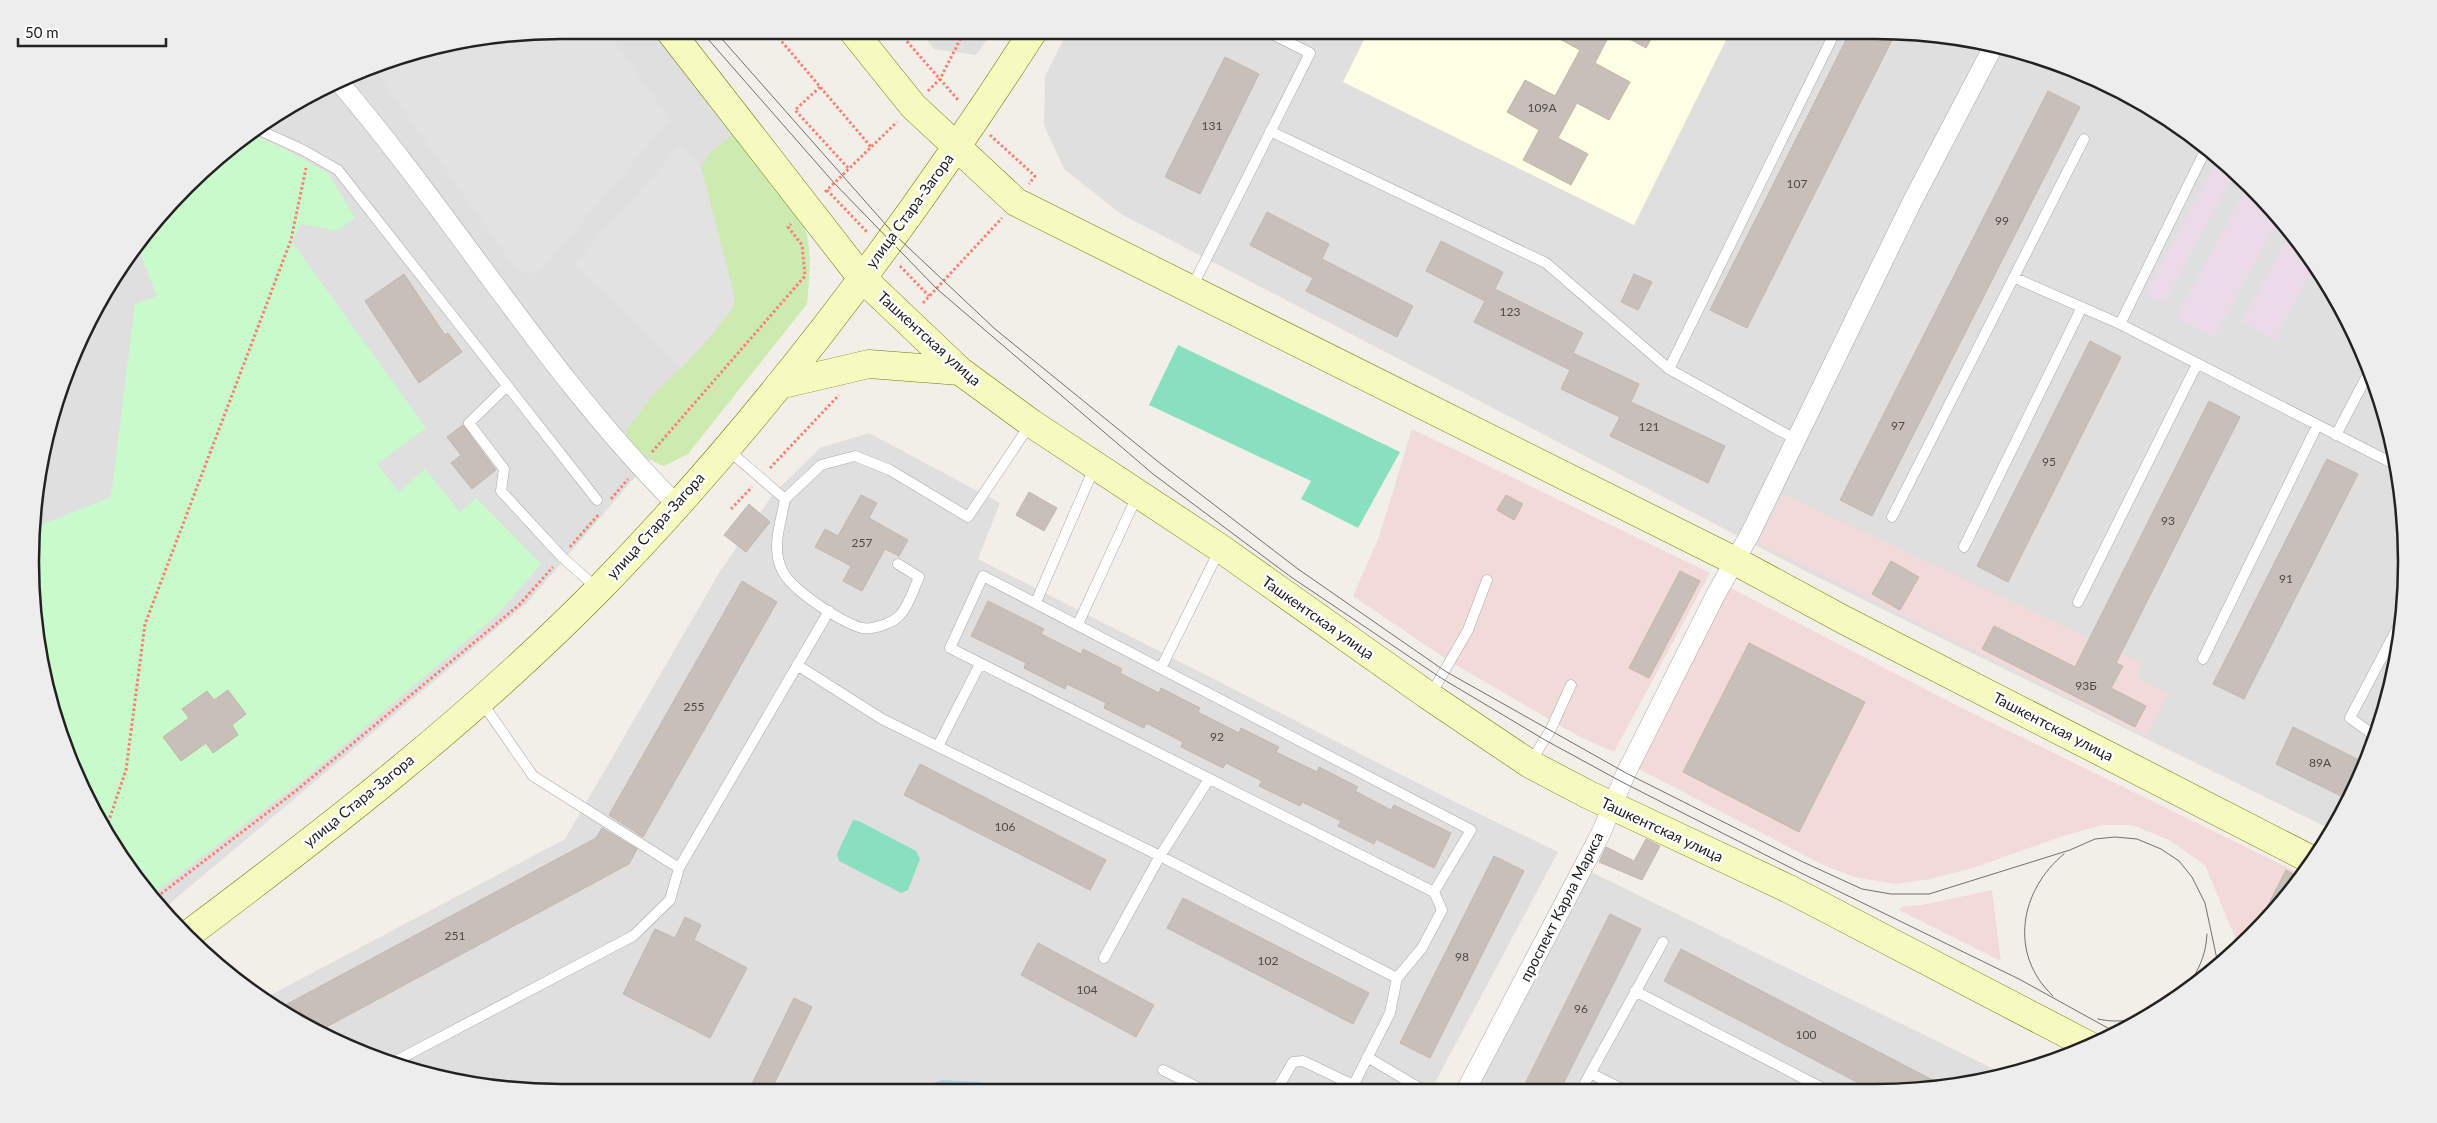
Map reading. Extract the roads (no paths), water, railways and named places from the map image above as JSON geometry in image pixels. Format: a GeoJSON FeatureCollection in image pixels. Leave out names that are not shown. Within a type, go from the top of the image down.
{"type":"FeatureCollection","features":[{"type":"Feature","properties":{"kind":"main road","name":"Ташкентская улица"},"geometry":{"type":"LineString","coordinates":[[676,39],[861,277],[960,371],[1031,423],[1220,548],[1429,696],[1530,764],[1612,806],[1791,890],[2081,1042]]}},
{"type":"Feature","properties":{"kind":"main road","name":"Ташкентская улица"},"geometry":{"type":"LineString","coordinates":[[859,39],[913,106],[958,145],[1016,202],[1734,561],[1844,620],[2306,857]]}},
{"type":"Feature","properties":{"kind":"main road","name":"улица Стара-Загора"},"geometry":{"type":"LineString","coordinates":[[192,931],[318,836],[481,702],[598,590],[677,505],[727,448],[778,385],[861,277],[958,145],[1028,39]]}},
{"type":"Feature","properties":{"kind":"main road"},"geometry":{"type":"LineString","coordinates":[[778,385],[869,364],[960,371]]}},
{"type":"Feature","properties":{"kind":"street","name":"проспект Карла Маркса"},"geometry":{"type":"LineString","coordinates":[[1469,1084],[1601,833],[1626,773],[1734,561],[1749,536],[1912,202],[1990,52]]}},
{"type":"Feature","properties":{"kind":"street"},"geometry":{"type":"LineString","coordinates":[[343,87],[372,120],[533,336],[619,444],[677,505]]}},
{"type":"Feature","properties":{"kind":"lane"},"geometry":{"type":"LineString","coordinates":[[1190,290],[1310,53],[1282,39]]}},
{"type":"Feature","properties":{"kind":"lane"},"geometry":{"type":"LineString","coordinates":[[1669,369],[1832,39]]}},
{"type":"Feature","properties":{"kind":"lane"},"geometry":{"type":"LineString","coordinates":[[1270,130],[1546,263],[1669,369],[1795,439]]}},
{"type":"Feature","properties":{"kind":"lane"},"geometry":{"type":"LineString","coordinates":[[264,132],[309,153],[338,170],[597,500]]}},
{"type":"Feature","properties":{"kind":"lane"},"geometry":{"type":"LineString","coordinates":[[1892,517],[2084,139]]}},
{"type":"Feature","properties":{"kind":"lane"},"geometry":{"type":"LineString","coordinates":[[2120,324],[2203,155]]}},
{"type":"Feature","properties":{"kind":"lane"},"geometry":{"type":"LineString","coordinates":[[2015,278],[2120,324],[2388,461]]}},
{"type":"Feature","properties":{"kind":"lane"},"geometry":{"type":"LineString","coordinates":[[1964,547],[2082,306]]}},
{"type":"Feature","properties":{"kind":"lane"},"geometry":{"type":"LineString","coordinates":[[2078,602],[2197,364]]}},
{"type":"Feature","properties":{"kind":"lane"},"geometry":{"type":"LineString","coordinates":[[2336,436],[2365,379]]}},
{"type":"Feature","properties":{"kind":"lane"},"geometry":{"type":"LineString","coordinates":[[507,386],[469,423],[504,469],[501,491],[562,557],[598,590]]}},
{"type":"Feature","properties":{"kind":"lane"},"geometry":{"type":"LineString","coordinates":[[898,564],[919,577],[901,615],[886,624],[863,628],[829,611],[800,592],[782,570],[776,545],[785,499],[821,465],[854,456],[890,470],[968,517],[1031,423]]}},
{"type":"Feature","properties":{"kind":"lane"},"geometry":{"type":"LineString","coordinates":[[2203,659],[2317,426]]}},
{"type":"Feature","properties":{"kind":"lane"},"geometry":{"type":"LineString","coordinates":[[727,448],[785,499]]}},
{"type":"Feature","properties":{"kind":"lane"},"geometry":{"type":"LineString","coordinates":[[1036,602],[1096,465]]}},
{"type":"Feature","properties":{"kind":"lane"},"geometry":{"type":"LineString","coordinates":[[1078,624],[1139,493]]}},
{"type":"Feature","properties":{"kind":"lane"},"geometry":{"type":"LineString","coordinates":[[1162,668],[1220,548]]}},
{"type":"Feature","properties":{"kind":"lane"},"geometry":{"type":"LineString","coordinates":[[1354,1084],[1390,1013],[1397,978],[1422,948],[1442,910],[1434,892],[950,648],[983,576],[1471,830],[1434,892]]}},
{"type":"Feature","properties":{"kind":"lane"},"geometry":{"type":"LineString","coordinates":[[1429,696],[1468,630],[1487,580]]}},
{"type":"Feature","properties":{"kind":"lane"},"geometry":{"type":"LineString","coordinates":[[400,1059],[633,936],[670,900],[679,868],[829,611]]}},
{"type":"Feature","properties":{"kind":"lane"},"geometry":{"type":"LineString","coordinates":[[2370,732],[2350,718],[2393,637]]}},
{"type":"Feature","properties":{"kind":"lane"},"geometry":{"type":"LineString","coordinates":[[938,746],[980,664]]}},
{"type":"Feature","properties":{"kind":"lane"},"geometry":{"type":"LineString","coordinates":[[797,665],[882,719],[1160,856],[1397,978]]}},
{"type":"Feature","properties":{"kind":"lane"},"geometry":{"type":"LineString","coordinates":[[1530,764],[1550,731],[1571,685]]}},
{"type":"Feature","properties":{"kind":"lane"},"geometry":{"type":"LineString","coordinates":[[481,702],[533,776],[679,868]]}},
{"type":"Feature","properties":{"kind":"lane"},"geometry":{"type":"LineString","coordinates":[[1104,958],[1160,856],[1209,779]]}},
{"type":"Feature","properties":{"kind":"lane"},"geometry":{"type":"LineString","coordinates":[[1584,1084],[1663,942]]}},
{"type":"Feature","properties":{"kind":"lane"},"geometry":{"type":"LineString","coordinates":[[1635,991],[1814,1084]]}},
{"type":"Feature","properties":{"kind":"lane"},"geometry":{"type":"LineString","coordinates":[[1367,1057],[1413,1084]]}},
{"type":"Feature","properties":{"kind":"lane"},"geometry":{"type":"LineString","coordinates":[[1280,1084],[1293,1062],[1297,1060],[1303,1061],[1345,1084]]}},
{"type":"Feature","properties":{"kind":"lane"},"geometry":{"type":"LineString","coordinates":[[1163,1070],[1191,1084]]}},
{"type":"Feature","properties":{"kind":"lane"},"geometry":{"type":"LineString","coordinates":[[1590,1073],[1611,1084]]}},
{"type":"Feature","properties":{"kind":"water"},"geometry":{"type":"Polygon","coordinates":[[[943,1080],[986,1084],[928,1084],[943,1080]]]}},
{"type":"Feature","properties":{"kind":"tram line"},"geometry":{"type":"LineString","coordinates":[[708,39],[835,184],[937,289],[1153,474],[1291,577],[1441,678],[1545,740],[1622,782],[1797,871],[2019,979],[2109,1029]]}},
{"type":"Feature","properties":{"kind":"tram line"},"geometry":{"type":"LineString","coordinates":[[722,39],[894,234],[995,329],[1161,464],[1298,569],[1445,671],[1626,773],[1803,862],[1862,889],[1891,894],[1929,894],[2070,850],[2095,839],[2115,837],[2137,839],[2161,849],[2179,861],[2192,877],[2205,903],[2217,958]]}},
{"type":"Feature","properties":{"kind":"tram line"},"geometry":{"type":"LineString","coordinates":[[2053,996],[2039,979],[2030,961],[2025,942],[2025,923],[2029,904],[2037,885],[2064,854]]}},
{"type":"Feature","properties":{"kind":"tram line"},"geometry":{"type":"LineString","coordinates":[[2195,975],[2205,950],[2207,934]]}},
{"type":"Feature","properties":{"kind":"tram line"},"geometry":{"type":"LineString","coordinates":[[2098,1019],[2125,1020]]}}]}
